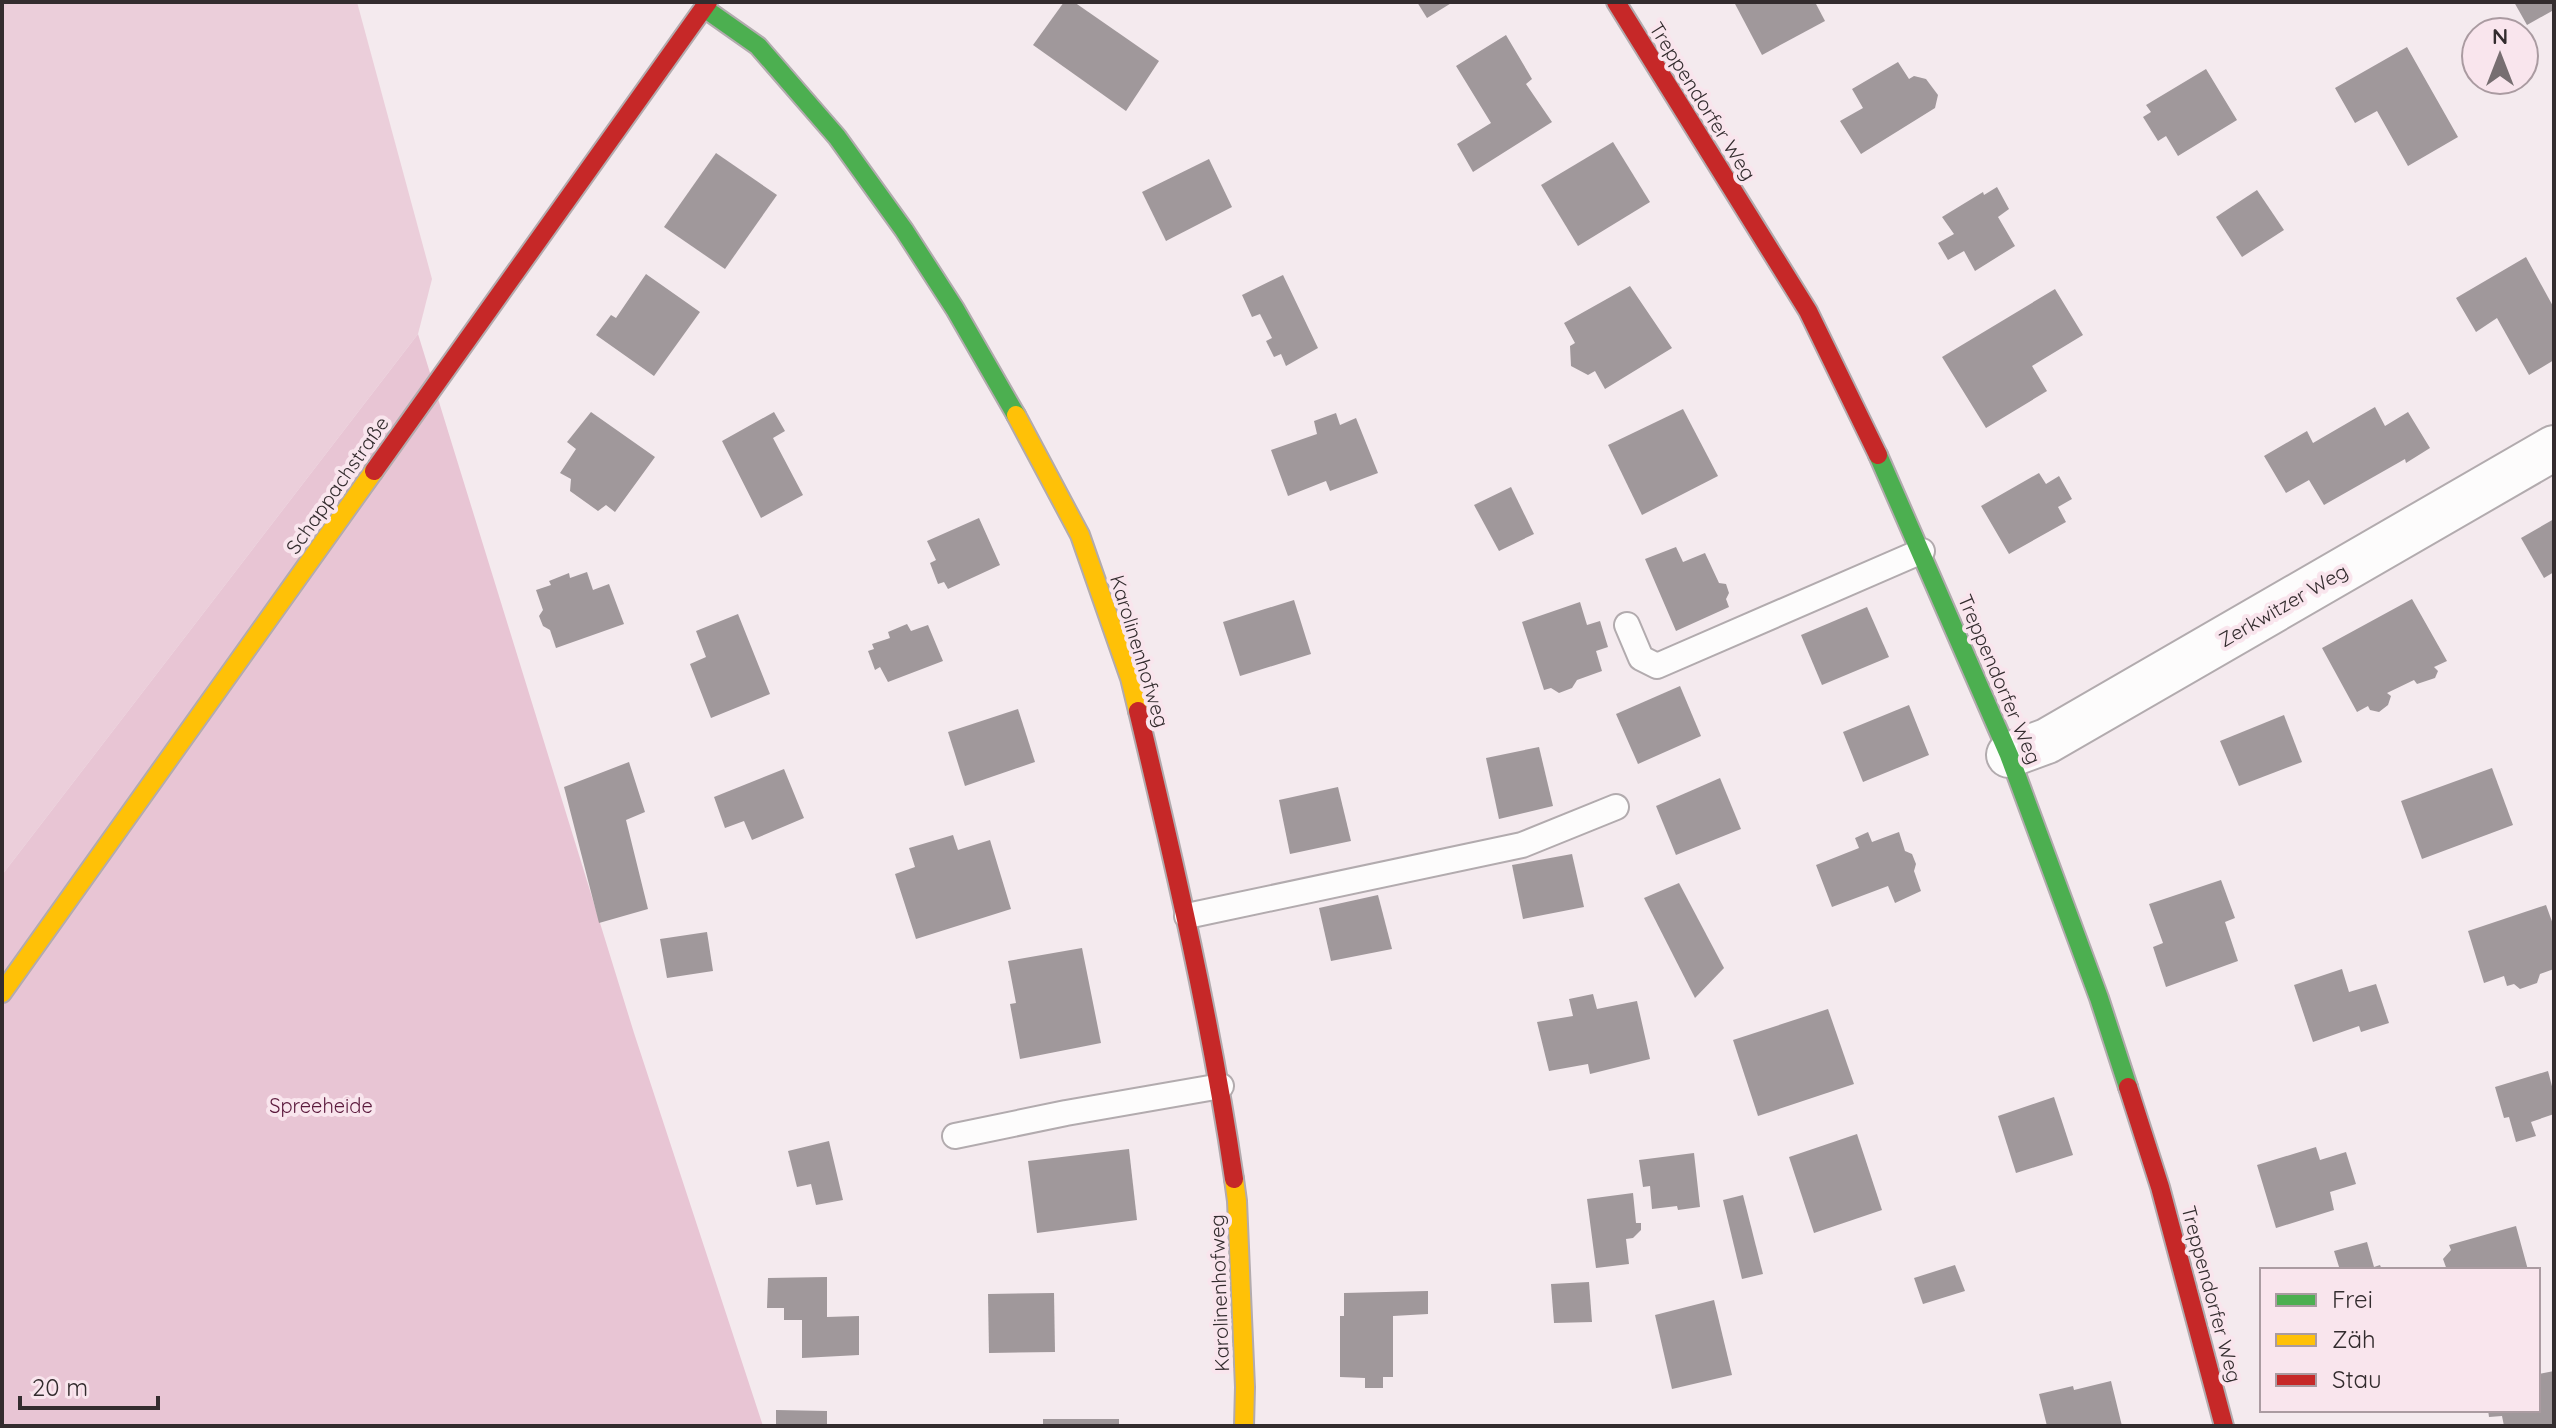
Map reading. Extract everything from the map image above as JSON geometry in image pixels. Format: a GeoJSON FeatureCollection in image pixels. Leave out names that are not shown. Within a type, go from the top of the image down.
{"type":"FeatureCollection","features":[{"type":"Feature","properties":{"kind":"street","name":"Treppendorfer Weg"},"geometry":{"type":"LineString","coordinates":[[1616,2],[1808,311],[1865,425],[1922,551],[2009,755],[2099,998],[2160,1187],[2224,1426]]}},
{"type":"Feature","properties":{"kind":"street","name":"Karolinenhofweg"},"geometry":{"type":"LineString","coordinates":[[706,5],[758,46],[837,137],[904,230],[952,304],[1080,535],[1130,678],[1187,916],[1221,1086],[1237,1201],[1244,1426]]}},
{"type":"Feature","properties":{"kind":"street","name":"Schappachstraße"},"geometry":{"type":"LineString","coordinates":[[2,993],[706,5]]}},
{"type":"Feature","properties":{"kind":"street","name":"Zerkwitzer Weg"},"geometry":{"type":"LineString","coordinates":[[2009,755],[2047,741],[2554,448]]}},
{"type":"Feature","properties":{"kind":"lane"},"geometry":{"type":"LineString","coordinates":[[1627,625],[1641,658],[1657,666],[1922,551]]}},
{"type":"Feature","properties":{"kind":"lane"},"geometry":{"type":"LineString","coordinates":[[1187,916],[1522,845],[1616,807]]}},
{"type":"Feature","properties":{"kind":"lane"},"geometry":{"type":"LineString","coordinates":[[955,1136],[1221,1086]]}},
{"type":"Feature","properties":{"kind":"shaded area"},"geometry":{"type":"Polygon","coordinates":[[[2,2],[357,2],[432,279],[418,334],[2,875],[2,2]]]}},
{"type":"Feature","properties":{"kind":"green space","name":"Spreeheide"},"geometry":{"type":"Polygon","coordinates":[[[418,334],[634,1033],[763,1426],[2,1426],[2,875],[418,334]]]}},
{"type":"Feature","properties":{"kind":"building"},"geometry":{"type":"Polygon","coordinates":[[[1064,2],[1074,2],[1159,61],[1126,111],[1033,45],[1064,2]]]}},
{"type":"Feature","properties":{"kind":"building"},"geometry":{"type":"Polygon","coordinates":[[[1417,2],[1453,2],[1427,18],[1417,2]]]}},
{"type":"Feature","properties":{"kind":"building"},"geometry":{"type":"Polygon","coordinates":[[[1734,2],[1815,2],[1825,21],[1762,55],[1734,2]]]}},
{"type":"Feature","properties":{"kind":"building"},"geometry":{"type":"Polygon","coordinates":[[[2514,2],[2554,2],[2554,16],[2552,11],[2540,18],[2522,16],[2514,2]]]}},
{"type":"Feature","properties":{"kind":"building"},"geometry":{"type":"Polygon","coordinates":[[[1506,35],[1532,79],[1526,84],[1552,122],[1473,172],[1457,144],[1491,123],[1456,66],[1506,35]]]}},
{"type":"Feature","properties":{"kind":"building"},"geometry":{"type":"Polygon","coordinates":[[[2407,47],[2458,137],[2408,166],[2377,111],[2355,123],[2335,88],[2407,47]]]}},
{"type":"Feature","properties":{"kind":"building"},"geometry":{"type":"Polygon","coordinates":[[[1898,62],[1909,79],[1914,76],[1926,79],[1938,95],[1935,108],[1861,154],[1840,121],[1863,108],[1852,89],[1898,62]]]}},
{"type":"Feature","properties":{"kind":"building"},"geometry":{"type":"Polygon","coordinates":[[[2206,69],[2237,120],[2178,156],[2166,136],[2158,141],[2143,117],[2151,112],[2146,105],[2206,69]]]}},
{"type":"Feature","properties":{"kind":"building"},"geometry":{"type":"Polygon","coordinates":[[[1613,142],[1650,202],[1578,246],[1541,185],[1613,142]]]}},
{"type":"Feature","properties":{"kind":"building"},"geometry":{"type":"Polygon","coordinates":[[[716,153],[777,195],[725,269],[664,227],[716,153]]]}},
{"type":"Feature","properties":{"kind":"building"},"geometry":{"type":"Polygon","coordinates":[[[1209,159],[1232,207],[1166,241],[1142,192],[1209,159]]]}},
{"type":"Feature","properties":{"kind":"building"},"geometry":{"type":"Polygon","coordinates":[[[1997,187],[2009,209],[1998,217],[2015,246],[1975,271],[1964,251],[1948,260],[1938,243],[1954,234],[1942,217],[1997,187]]]}},
{"type":"Feature","properties":{"kind":"building"},"geometry":{"type":"Polygon","coordinates":[[[2257,190],[2284,230],[2242,257],[2216,217],[2257,190]]]}},
{"type":"Feature","properties":{"kind":"building"},"geometry":{"type":"Polygon","coordinates":[[[2526,257],[2554,308],[2554,360],[2529,375],[2497,318],[2476,332],[2456,298],[2526,257]]]}},
{"type":"Feature","properties":{"kind":"building"},"geometry":{"type":"Polygon","coordinates":[[[646,274],[700,312],[654,376],[596,335],[611,315],[616,318],[646,274]]]}},
{"type":"Feature","properties":{"kind":"building"},"geometry":{"type":"Polygon","coordinates":[[[1283,275],[1318,348],[1286,366],[1281,354],[1274,357],[1266,341],[1272,338],[1260,314],[1252,317],[1242,295],[1283,275]]]}},
{"type":"Feature","properties":{"kind":"building"},"geometry":{"type":"Polygon","coordinates":[[[1630,286],[1672,348],[1605,389],[1595,371],[1588,375],[1571,366],[1570,346],[1575,343],[1564,323],[1630,286]]]}},
{"type":"Feature","properties":{"kind":"building"},"geometry":{"type":"Polygon","coordinates":[[[2055,289],[2083,335],[2032,366],[2047,391],[1986,428],[1942,357],[2055,289]]]}},
{"type":"Feature","properties":{"kind":"building"},"geometry":{"type":"Polygon","coordinates":[[[2375,407],[2385,426],[2408,412],[2430,448],[2324,505],[2309,480],[2286,493],[2264,456],[2307,431],[2313,443],[2375,407]]]}},
{"type":"Feature","properties":{"kind":"building"},"geometry":{"type":"Polygon","coordinates":[[[1683,409],[1718,476],[1642,515],[1608,445],[1683,409]]]}},
{"type":"Feature","properties":{"kind":"building"},"geometry":{"type":"Polygon","coordinates":[[[591,412],[655,457],[615,512],[606,505],[598,511],[570,491],[571,479],[560,473],[576,449],[567,442],[591,412]]]}},
{"type":"Feature","properties":{"kind":"building"},"geometry":{"type":"Polygon","coordinates":[[[774,412],[785,431],[773,438],[803,495],[761,518],[722,441],[774,412]]]}},
{"type":"Feature","properties":{"kind":"building"},"geometry":{"type":"Polygon","coordinates":[[[1336,413],[1340,425],[1356,418],[1378,473],[1330,491],[1326,481],[1288,496],[1271,450],[1317,434],[1314,421],[1336,413]]]}},
{"type":"Feature","properties":{"kind":"building"},"geometry":{"type":"Polygon","coordinates":[[[2039,473],[2046,484],[2059,476],[2072,499],[2058,507],[2066,522],[2009,554],[1981,506],[2039,473]]]}},
{"type":"Feature","properties":{"kind":"building"},"geometry":{"type":"Polygon","coordinates":[[[1511,487],[1534,534],[1499,551],[1474,505],[1511,487]]]}},
{"type":"Feature","properties":{"kind":"building"},"geometry":{"type":"Polygon","coordinates":[[[979,518],[1000,565],[948,589],[944,582],[938,584],[930,563],[936,560],[927,541],[979,518]]]}},
{"type":"Feature","properties":{"kind":"building"},"geometry":{"type":"Polygon","coordinates":[[[2554,519],[2554,572],[2544,578],[2521,538],[2554,519]]]}},
{"type":"Feature","properties":{"kind":"building"},"geometry":{"type":"Polygon","coordinates":[[[1676,547],[1683,562],[1705,553],[1719,583],[1726,584],[1729,607],[1676,631],[1645,559],[1676,547]]]}},
{"type":"Feature","properties":{"kind":"building"},"geometry":{"type":"Polygon","coordinates":[[[587,572],[593,590],[609,584],[624,624],[556,648],[550,630],[543,626],[539,616],[543,610],[536,590],[551,585],[549,581],[569,573],[570,578],[587,572]]]}},
{"type":"Feature","properties":{"kind":"building"},"geometry":{"type":"Polygon","coordinates":[[[2412,599],[2447,661],[2434,667],[2438,671],[2435,678],[2417,684],[2414,680],[2387,693],[2391,696],[2388,705],[2379,712],[2370,710],[2368,706],[2357,712],[2322,648],[2412,599]]]}},
{"type":"Feature","properties":{"kind":"building"},"geometry":{"type":"Polygon","coordinates":[[[1294,600],[1311,654],[1240,676],[1223,622],[1294,600]]]}},
{"type":"Feature","properties":{"kind":"building"},"geometry":{"type":"Polygon","coordinates":[[[1580,602],[1587,625],[1600,621],[1608,647],[1596,651],[1602,671],[1577,680],[1572,688],[1559,693],[1551,688],[1544,690],[1522,622],[1580,602]]]}},
{"type":"Feature","properties":{"kind":"building"},"geometry":{"type":"Polygon","coordinates":[[[1867,607],[1889,657],[1822,685],[1801,635],[1867,607]]]}},
{"type":"Feature","properties":{"kind":"building"},"geometry":{"type":"Polygon","coordinates":[[[738,614],[770,694],[711,718],[690,664],[706,657],[696,631],[738,614]]]}},
{"type":"Feature","properties":{"kind":"building"},"geometry":{"type":"Polygon","coordinates":[[[907,624],[911,631],[928,625],[943,661],[888,682],[880,667],[875,670],[868,651],[874,649],[872,644],[890,638],[888,632],[907,624]]]}},
{"type":"Feature","properties":{"kind":"building"},"geometry":{"type":"Polygon","coordinates":[[[1680,686],[1701,736],[1638,764],[1616,714],[1680,686]]]}},
{"type":"Feature","properties":{"kind":"building"},"geometry":{"type":"Polygon","coordinates":[[[1909,705],[1929,755],[1863,782],[1843,732],[1909,705]]]}},
{"type":"Feature","properties":{"kind":"building"},"geometry":{"type":"Polygon","coordinates":[[[1018,709],[1035,762],[965,786],[948,732],[1018,709]]]}},
{"type":"Feature","properties":{"kind":"building"},"geometry":{"type":"Polygon","coordinates":[[[2284,715],[2302,762],[2239,786],[2220,741],[2284,715]]]}},
{"type":"Feature","properties":{"kind":"building"},"geometry":{"type":"Polygon","coordinates":[[[1539,747],[1553,806],[1499,819],[1486,758],[1539,747]]]}},
{"type":"Feature","properties":{"kind":"building"},"geometry":{"type":"Polygon","coordinates":[[[629,762],[645,812],[626,820],[648,909],[599,923],[564,787],[629,762]]]}},
{"type":"Feature","properties":{"kind":"building"},"geometry":{"type":"Polygon","coordinates":[[[2492,768],[2513,825],[2422,859],[2401,801],[2492,768]]]}},
{"type":"Feature","properties":{"kind":"building"},"geometry":{"type":"Polygon","coordinates":[[[784,769],[804,818],[752,840],[744,821],[725,828],[714,797],[784,769]]]}},
{"type":"Feature","properties":{"kind":"building"},"geometry":{"type":"Polygon","coordinates":[[[1720,778],[1741,829],[1676,855],[1656,806],[1720,778]]]}},
{"type":"Feature","properties":{"kind":"building"},"geometry":{"type":"Polygon","coordinates":[[[1338,787],[1351,841],[1290,854],[1279,800],[1338,787]]]}},
{"type":"Feature","properties":{"kind":"building"},"geometry":{"type":"Polygon","coordinates":[[[1868,832],[1872,842],[1899,832],[1905,851],[1912,854],[1916,864],[1914,871],[1921,891],[1895,903],[1888,886],[1832,907],[1816,865],[1859,848],[1855,838],[1868,832]]]}},
{"type":"Feature","properties":{"kind":"building"},"geometry":{"type":"Polygon","coordinates":[[[953,835],[958,850],[990,840],[1011,909],[916,939],[895,874],[915,867],[909,848],[953,835]]]}},
{"type":"Feature","properties":{"kind":"building"},"geometry":{"type":"Polygon","coordinates":[[[1572,854],[1584,907],[1523,919],[1512,865],[1572,854]]]}},
{"type":"Feature","properties":{"kind":"building"},"geometry":{"type":"Polygon","coordinates":[[[2221,880],[2235,918],[2225,922],[2238,961],[2166,987],[2153,947],[2163,943],[2149,904],[2221,880]]]}},
{"type":"Feature","properties":{"kind":"building"},"geometry":{"type":"Polygon","coordinates":[[[1679,883],[1724,968],[1695,998],[1644,898],[1679,883]]]}},
{"type":"Feature","properties":{"kind":"building"},"geometry":{"type":"Polygon","coordinates":[[[1378,895],[1392,949],[1331,961],[1319,908],[1378,895]]]}},
{"type":"Feature","properties":{"kind":"building"},"geometry":{"type":"Polygon","coordinates":[[[2546,905],[2554,927],[2554,969],[2540,974],[2537,983],[2520,989],[2514,984],[2507,986],[2504,976],[2484,983],[2468,931],[2546,905]]]}},
{"type":"Feature","properties":{"kind":"building"},"geometry":{"type":"Polygon","coordinates":[[[707,932],[713,971],[667,978],[660,939],[707,932]]]}},
{"type":"Feature","properties":{"kind":"building"},"geometry":{"type":"Polygon","coordinates":[[[1082,948],[1101,1043],[1020,1059],[1010,1004],[1016,1003],[1008,961],[1082,948]]]}},
{"type":"Feature","properties":{"kind":"building"},"geometry":{"type":"Polygon","coordinates":[[[2342,969],[2349,992],[2376,984],[2389,1023],[2361,1032],[2359,1026],[2313,1042],[2294,985],[2342,969]]]}},
{"type":"Feature","properties":{"kind":"building"},"geometry":{"type":"Polygon","coordinates":[[[1593,994],[1597,1009],[1637,1001],[1650,1059],[1590,1074],[1588,1064],[1549,1071],[1537,1022],[1573,1016],[1569,999],[1593,994]]]}},
{"type":"Feature","properties":{"kind":"building"},"geometry":{"type":"Polygon","coordinates":[[[1828,1009],[1854,1084],[1758,1116],[1733,1040],[1828,1009]]]}},
{"type":"Feature","properties":{"kind":"building"},"geometry":{"type":"Polygon","coordinates":[[[2548,1071],[2554,1094],[2554,1114],[2531,1122],[2536,1136],[2516,1142],[2509,1117],[2504,1118],[2495,1087],[2548,1071]]]}},
{"type":"Feature","properties":{"kind":"building"},"geometry":{"type":"Polygon","coordinates":[[[2054,1097],[2073,1155],[2016,1173],[1998,1116],[2054,1097]]]}},
{"type":"Feature","properties":{"kind":"building"},"geometry":{"type":"Polygon","coordinates":[[[1857,1134],[1882,1210],[1814,1233],[1789,1157],[1857,1134]]]}},
{"type":"Feature","properties":{"kind":"building"},"geometry":{"type":"Polygon","coordinates":[[[829,1141],[843,1200],[816,1205],[811,1184],[797,1187],[788,1151],[829,1141]]]}},
{"type":"Feature","properties":{"kind":"building"},"geometry":{"type":"Polygon","coordinates":[[[2316,1147],[2320,1160],[2346,1152],[2356,1184],[2330,1192],[2334,1210],[2276,1228],[2257,1165],[2316,1147]]]}},
{"type":"Feature","properties":{"kind":"building"},"geometry":{"type":"Polygon","coordinates":[[[1129,1149],[1137,1220],[1037,1233],[1028,1161],[1129,1149]]]}},
{"type":"Feature","properties":{"kind":"building"},"geometry":{"type":"Polygon","coordinates":[[[1694,1153],[1700,1207],[1652,1209],[1650,1186],[1643,1187],[1639,1160],[1694,1153]]]}},
{"type":"Feature","properties":{"kind":"building"},"geometry":{"type":"Polygon","coordinates":[[[1633,1193],[1636,1223],[1641,1223],[1641,1230],[1633,1238],[1626,1239],[1629,1264],[1596,1268],[1587,1199],[1633,1193]]]}},
{"type":"Feature","properties":{"kind":"building"},"geometry":{"type":"Polygon","coordinates":[[[1743,1195],[1763,1274],[1742,1279],[1723,1200],[1743,1195]]]}},
{"type":"Feature","properties":{"kind":"building"},"geometry":{"type":"Polygon","coordinates":[[[2516,1226],[2527,1268],[2446,1268],[2443,1259],[2451,1250],[2449,1245],[2516,1226]]]}},
{"type":"Feature","properties":{"kind":"building"},"geometry":{"type":"Polygon","coordinates":[[[2367,1242],[2374,1267],[2380,1265],[2381,1268],[2339,1268],[2334,1251],[2367,1242]]]}},
{"type":"Feature","properties":{"kind":"building"},"geometry":{"type":"Polygon","coordinates":[[[1955,1265],[1965,1291],[1923,1304],[1914,1278],[1955,1265]]]}},
{"type":"Feature","properties":{"kind":"building"},"geometry":{"type":"Polygon","coordinates":[[[827,1277],[827,1317],[859,1316],[859,1355],[802,1358],[802,1320],[784,1320],[784,1308],[767,1308],[768,1278],[827,1277]]]}},
{"type":"Feature","properties":{"kind":"building"},"geometry":{"type":"Polygon","coordinates":[[[1589,1282],[1592,1322],[1554,1323],[1551,1284],[1589,1282]]]}},
{"type":"Feature","properties":{"kind":"building"},"geometry":{"type":"Polygon","coordinates":[[[1428,1291],[1428,1314],[1393,1316],[1393,1377],[1383,1377],[1383,1388],[1365,1388],[1365,1378],[1340,1377],[1340,1316],[1344,1316],[1344,1293],[1428,1291]]]}},
{"type":"Feature","properties":{"kind":"building"},"geometry":{"type":"Polygon","coordinates":[[[1054,1293],[1055,1352],[989,1353],[988,1294],[1054,1293]]]}},
{"type":"Feature","properties":{"kind":"building"},"geometry":{"type":"Polygon","coordinates":[[[1714,1300],[1732,1375],[1672,1389],[1655,1315],[1714,1300]]]}},
{"type":"Feature","properties":{"kind":"building"},"geometry":{"type":"Polygon","coordinates":[[[2554,1371],[2554,1426],[2504,1426],[2502,1416],[2489,1417],[2488,1412],[2540,1412],[2540,1374],[2554,1371]]]}},
{"type":"Feature","properties":{"kind":"building"},"geometry":{"type":"Polygon","coordinates":[[[2111,1381],[2122,1426],[2047,1426],[2039,1394],[2111,1381]]]}},
{"type":"Feature","properties":{"kind":"building"},"geometry":{"type":"Polygon","coordinates":[[[776,1410],[827,1411],[827,1426],[776,1426],[776,1410]]]}},
{"type":"Feature","properties":{"kind":"building"},"geometry":{"type":"Polygon","coordinates":[[[1043,1419],[1119,1419],[1119,1426],[1043,1426],[1043,1419]]]}},
{"type":"Feature","properties":{"kind":"traffic: fast"},"geometry":{"type":"LineString","coordinates":[[704,8],[758,46],[837,137],[904,230],[955,309],[1016,415]]}},
{"type":"Feature","properties":{"kind":"traffic: fast"},"geometry":{"type":"LineString","coordinates":[[1878,455],[2009,755],[2099,998],[2128,1087]]}},
{"type":"Feature","properties":{"kind":"traffic: slow"},"geometry":{"type":"LineString","coordinates":[[1016,415],[1080,535],[1130,678],[1138,711]]}},
{"type":"Feature","properties":{"kind":"traffic: slow"},"geometry":{"type":"LineString","coordinates":[[2,993],[374,471]]}},
{"type":"Feature","properties":{"kind":"traffic: slow"},"geometry":{"type":"LineString","coordinates":[[1234,1179],[1245,1387],[1244,1426]]}},
{"type":"Feature","properties":{"kind":"traffic: jam"},"geometry":{"type":"LineString","coordinates":[[374,471],[708,2]]}},
{"type":"Feature","properties":{"kind":"traffic: jam"},"geometry":{"type":"LineString","coordinates":[[1616,2],[1808,311],[1878,455]]}},
{"type":"Feature","properties":{"kind":"traffic: jam"},"geometry":{"type":"LineString","coordinates":[[1138,711],[1203,1002],[1234,1179]]}},
{"type":"Feature","properties":{"kind":"traffic: jam"},"geometry":{"type":"LineString","coordinates":[[2128,1087],[2160,1187],[2224,1426]]}}]}
